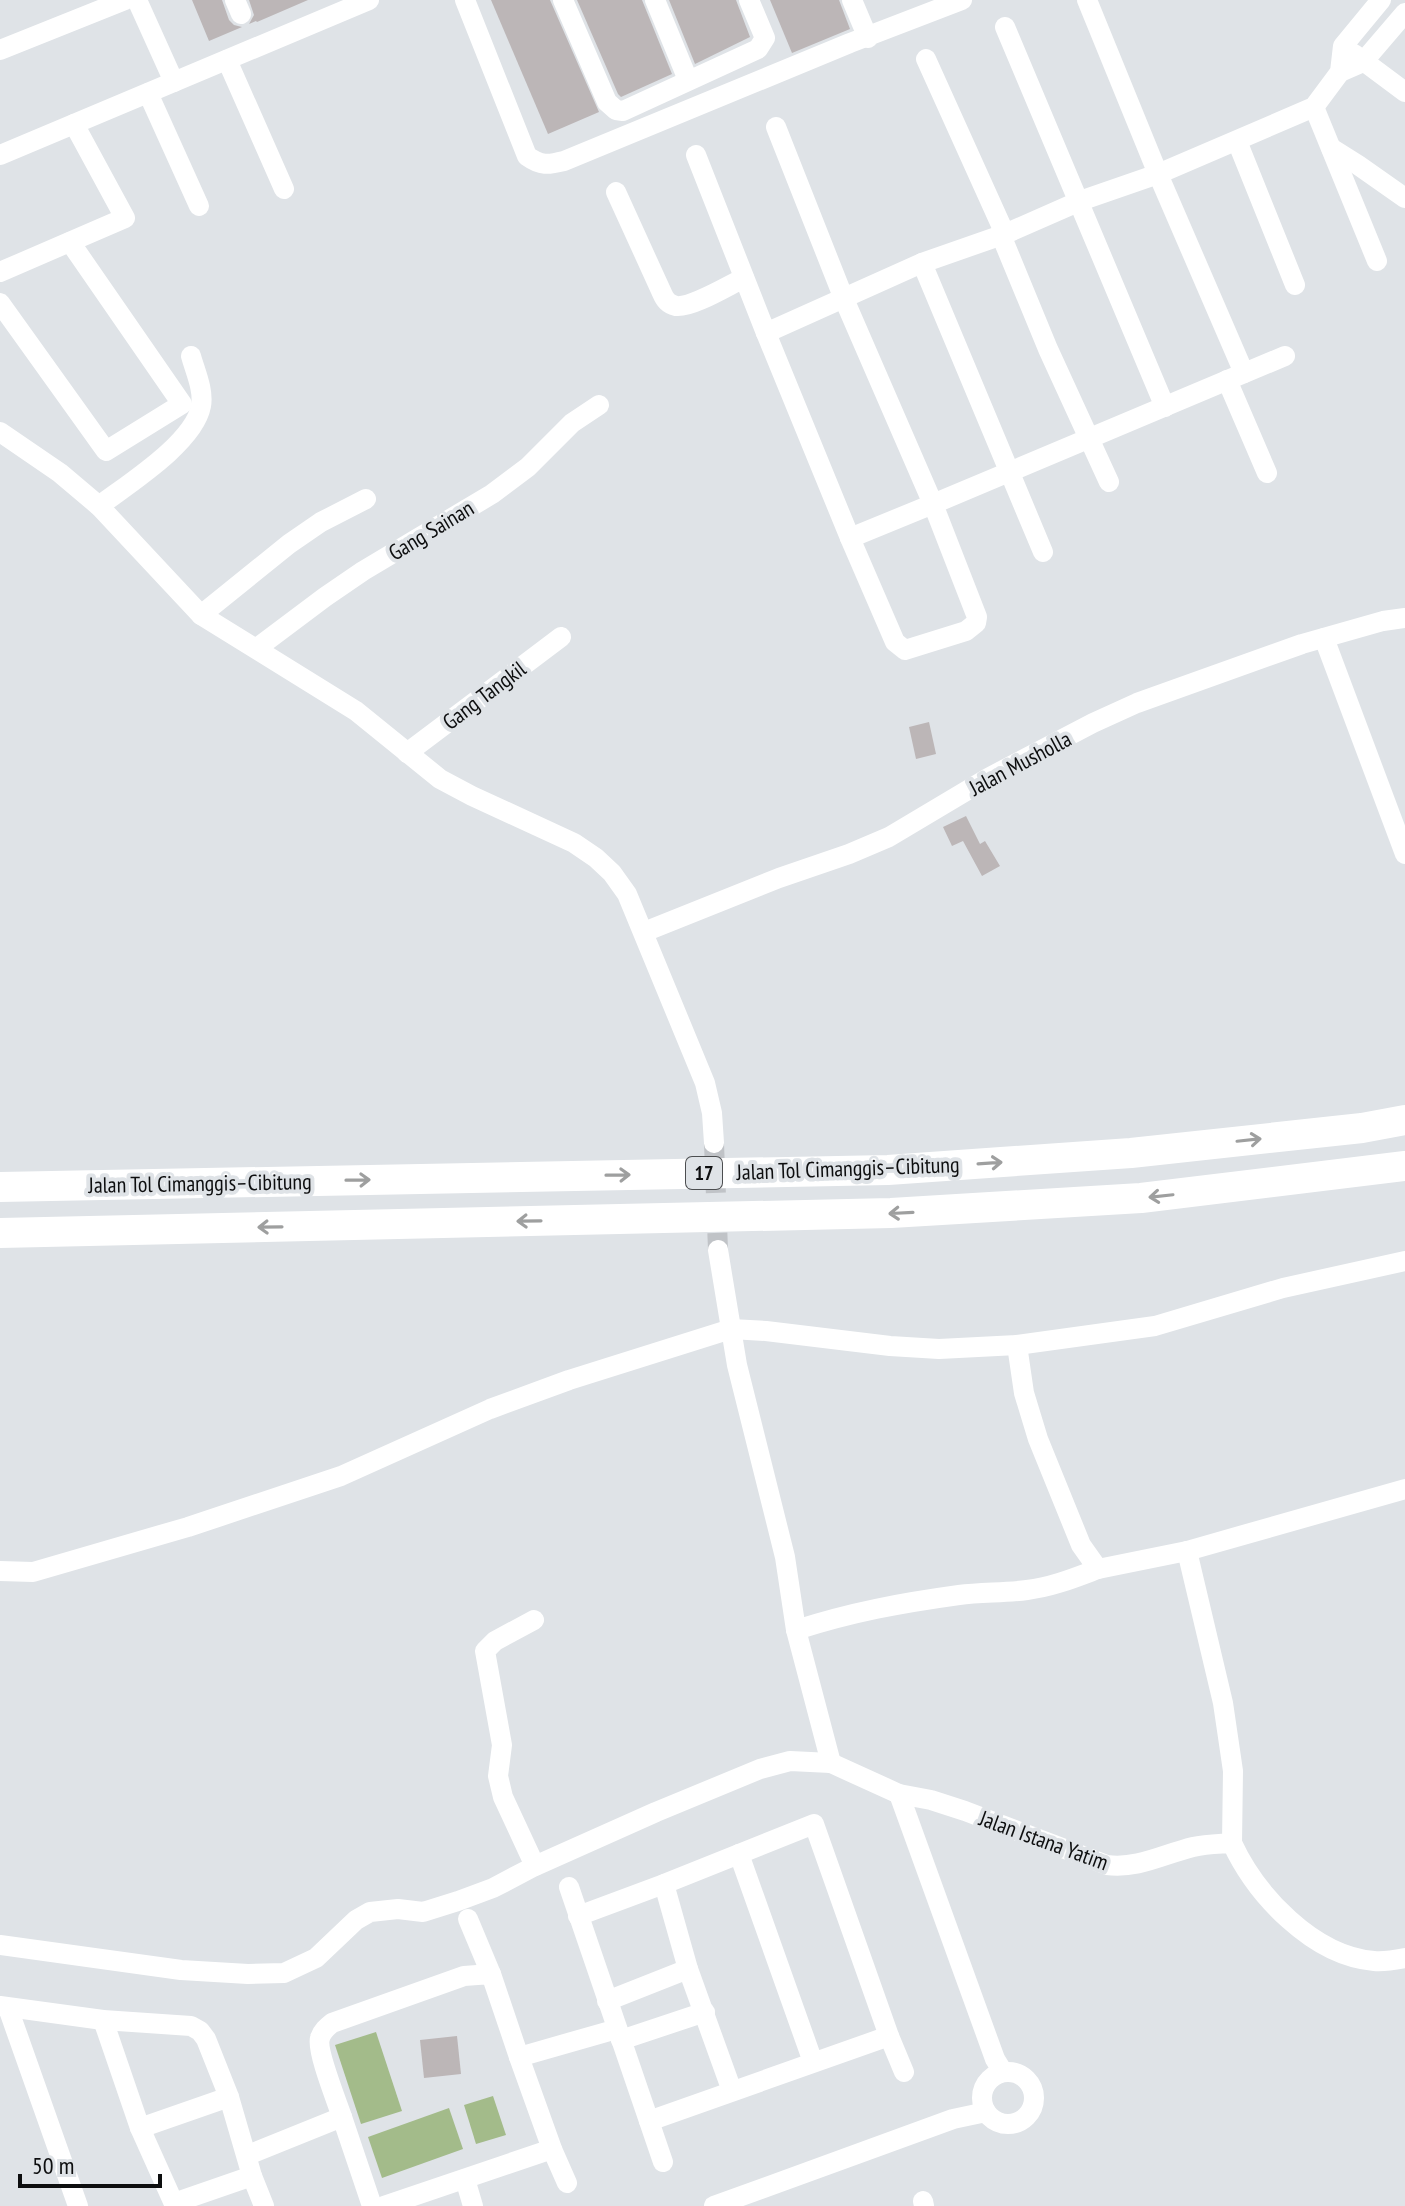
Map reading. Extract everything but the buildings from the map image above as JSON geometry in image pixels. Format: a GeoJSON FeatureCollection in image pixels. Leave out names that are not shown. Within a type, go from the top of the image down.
{"type":"FeatureCollection","features":[{"type":"Feature","properties":{"kind":"highway","name":"Jalan Tol Cimanggis–Cibitung"},"geometry":{"type":"LineString","coordinates":[[0,1187],[888,1170],[1131,1153],[1362,1128],[1405,1120]]}},
{"type":"Feature","properties":{"kind":"highway","name":"Jalan Tol Cimanggis–Cibitung"},"geometry":{"type":"LineString","coordinates":[[0,1233],[891,1213],[1141,1198],[1405,1166]]}},
{"type":"Feature","properties":{"kind":"street"},"geometry":{"type":"LineString","coordinates":[[0,50],[125,0]]}},
{"type":"Feature","properties":{"kind":"street"},"geometry":{"type":"LineString","coordinates":[[137,0],[174,82]]}},
{"type":"Feature","properties":{"kind":"street"},"geometry":{"type":"LineString","coordinates":[[0,155],[369,0]]}},
{"type":"Feature","properties":{"kind":"street"},"geometry":{"type":"LineString","coordinates":[[465,0],[527,156],[539,165],[564,161],[962,0]]}},
{"type":"Feature","properties":{"kind":"street"},"geometry":{"type":"LineString","coordinates":[[563,0],[607,102],[616,110],[623,111],[762,46],[765,38],[749,0]]}},
{"type":"Feature","properties":{"kind":"street"},"geometry":{"type":"LineString","coordinates":[[655,0],[688,80]]}},
{"type":"Feature","properties":{"kind":"street"},"geometry":{"type":"LineString","coordinates":[[852,0],[868,38]]}},
{"type":"Feature","properties":{"kind":"street"},"geometry":{"type":"LineString","coordinates":[[1087,0],[1236,377],[1267,473]]}},
{"type":"Feature","properties":{"kind":"street"},"geometry":{"type":"LineString","coordinates":[[1340,72],[1343,46],[1381,0]]}},
{"type":"Feature","properties":{"kind":"street"},"geometry":{"type":"LineString","coordinates":[[766,333],[922,263],[1158,174],[1314,107],[1340,72],[1363,62],[1405,13]]}},
{"type":"Feature","properties":{"kind":"street"},"geometry":{"type":"LineString","coordinates":[[1005,27],[1165,407]]}},
{"type":"Feature","properties":{"kind":"street"},"geometry":{"type":"LineString","coordinates":[[1343,46],[1405,92]]}},
{"type":"Feature","properties":{"kind":"street"},"geometry":{"type":"LineString","coordinates":[[926,59],[1109,482]]}},
{"type":"Feature","properties":{"kind":"street"},"geometry":{"type":"LineString","coordinates":[[227,60],[284,189]]}},
{"type":"Feature","properties":{"kind":"street"},"geometry":{"type":"LineString","coordinates":[[148,93],[199,206]]}},
{"type":"Feature","properties":{"kind":"street"},"geometry":{"type":"LineString","coordinates":[[1314,107],[1377,261]]}},
{"type":"Feature","properties":{"kind":"street"},"geometry":{"type":"LineString","coordinates":[[0,272],[125,218],[74,124]]}},
{"type":"Feature","properties":{"kind":"street"},"geometry":{"type":"LineString","coordinates":[[696,155],[766,333],[895,642],[905,650],[911,650],[966,631],[976,623],[977,617],[776,127]]}},
{"type":"Feature","properties":{"kind":"street"},"geometry":{"type":"LineString","coordinates":[[1237,141],[1295,285]]}},
{"type":"Feature","properties":{"kind":"street"},"geometry":{"type":"LineString","coordinates":[[1331,148],[1405,198]]}},
{"type":"Feature","properties":{"kind":"street"},"geometry":{"type":"LineString","coordinates":[[616,192],[669,303],[687,305],[744,278]]}},
{"type":"Feature","properties":{"kind":"street"},"geometry":{"type":"LineString","coordinates":[[0,303],[106,451],[182,404],[70,242]]}},
{"type":"Feature","properties":{"kind":"street"},"geometry":{"type":"LineString","coordinates":[[922,263],[1043,552]]}},
{"type":"Feature","properties":{"kind":"street"},"geometry":{"type":"LineString","coordinates":[[99,506],[160,460],[188,431],[201,405],[191,356]]}},
{"type":"Feature","properties":{"kind":"street"},"geometry":{"type":"LineString","coordinates":[[850,538],[1285,356]]}},
{"type":"Feature","properties":{"kind":"street","name":"Gang Sainan"},"geometry":{"type":"LineString","coordinates":[[257,648],[363,571],[492,494],[528,467],[572,423],[599,405]]}},
{"type":"Feature","properties":{"kind":"street"},"geometry":{"type":"LineString","coordinates":[[0,432],[60,473],[99,506],[201,615],[356,711],[440,779],[574,843],[612,873],[627,894],[644,932],[705,1083],[712,1113],[714,1143]]}},
{"type":"Feature","properties":{"kind":"street"},"geometry":{"type":"LineString","coordinates":[[201,615],[289,544],[321,522],[366,499]]}},
{"type":"Feature","properties":{"kind":"street","name":"Jalan Musholla"},"geometry":{"type":"LineString","coordinates":[[644,932],[889,837],[988,778],[1137,703],[1324,638],[1405,618]]}},
{"type":"Feature","properties":{"kind":"street","name":"Gang Tangkil"},"geometry":{"type":"LineString","coordinates":[[407,753],[561,637]]}},
{"type":"Feature","properties":{"kind":"street"},"geometry":{"type":"LineString","coordinates":[[1324,638],[1405,854]]}},
{"type":"Feature","properties":{"kind":"street"},"geometry":{"type":"LineString","coordinates":[[0,1945],[181,1970],[284,1973],[316,1958],[356,1920],[370,1912],[398,1909],[423,1912],[493,1888],[669,1806],[760,1769],[790,1761],[831,1763],[796,1630],[785,1557],[737,1365],[718,1250]]}},
{"type":"Feature","properties":{"kind":"street"},"geometry":{"type":"LineString","coordinates":[[0,1571],[33,1572],[188,1527],[341,1476],[490,1409],[569,1380],[731,1329],[939,1349],[1017,1345],[1155,1326],[1283,1288],[1405,1261]]}},
{"type":"Feature","properties":{"kind":"street"},"geometry":{"type":"LineString","coordinates":[[1017,1345],[1024,1393],[1038,1439],[1081,1545],[1098,1569]]}},
{"type":"Feature","properties":{"kind":"street"},"geometry":{"type":"LineString","coordinates":[[796,1630],[842,1615],[901,1603],[1028,1590],[1060,1583],[1098,1569],[1187,1551],[1405,1489]]}},
{"type":"Feature","properties":{"kind":"street"},"geometry":{"type":"LineString","coordinates":[[1187,1551],[1223,1703],[1233,1771],[1232,1843],[1242,1864],[1275,1906],[1329,1948],[1375,1962],[1405,1958]]}},
{"type":"Feature","properties":{"kind":"street"},"geometry":{"type":"LineString","coordinates":[[534,1620],[495,1641],[485,1651],[502,1745],[498,1776],[503,1797],[535,1866]]}},
{"type":"Feature","properties":{"kind":"street","name":"Jalan Istana Yatim"},"geometry":{"type":"LineString","coordinates":[[831,1763],[899,1794],[965,1811],[1107,1865],[1134,1865],[1195,1846],[1232,1843]]}},
{"type":"Feature","properties":{"kind":"street"},"geometry":{"type":"LineString","coordinates":[[899,1794],[995,2059],[1003,2072]]}},
{"type":"Feature","properties":{"kind":"street"},"geometry":{"type":"LineString","coordinates":[[578,1916],[814,1824],[904,2072]]}},
{"type":"Feature","properties":{"kind":"street"},"geometry":{"type":"LineString","coordinates":[[739,1854],[813,2062]]}},
{"type":"Feature","properties":{"kind":"street"},"geometry":{"type":"LineString","coordinates":[[664,1884],[688,1969],[732,2091]]}},
{"type":"Feature","properties":{"kind":"street"},"geometry":{"type":"LineString","coordinates":[[569,1887],[663,2162]]}},
{"type":"Feature","properties":{"kind":"street"},"geometry":{"type":"LineString","coordinates":[[468,1919],[567,2183]]}},
{"type":"Feature","properties":{"kind":"street"},"geometry":{"type":"LineString","coordinates":[[607,2001],[688,1969]]}},
{"type":"Feature","properties":{"kind":"street"},"geometry":{"type":"LineString","coordinates":[[372,2206],[319,2039],[332,2023],[464,1976],[491,1974]]}},
{"type":"Feature","properties":{"kind":"street"},"geometry":{"type":"LineString","coordinates":[[78,2206],[4,2007],[103,2020],[191,2026],[200,2031],[229,2097],[264,2206]]}},
{"type":"Feature","properties":{"kind":"street"},"geometry":{"type":"LineString","coordinates":[[519,2057],[705,2012]]}},
{"type":"Feature","properties":{"kind":"street"},"geometry":{"type":"LineString","coordinates":[[103,2020],[140,2128],[174,2205],[252,2176]]}},
{"type":"Feature","properties":{"kind":"street"},"geometry":{"type":"LineString","coordinates":[[649,2121],[889,2036]]}},
{"type":"Feature","properties":{"kind":"street"},"geometry":{"type":"LineString","coordinates":[[1003,2072],[1023,2075],[1034,2092],[1030,2112],[1014,2124],[994,2120],[982,2103],[986,2083],[1003,2072]]}},
{"type":"Feature","properties":{"kind":"street"},"geometry":{"type":"LineString","coordinates":[[140,2128],[229,2097]]}},
{"type":"Feature","properties":{"kind":"street"},"geometry":{"type":"LineString","coordinates":[[714,2206],[953,2119],[986,2112]]}},
{"type":"Feature","properties":{"kind":"street"},"geometry":{"type":"LineString","coordinates":[[248,2155],[342,2117]]}},
{"type":"Feature","properties":{"kind":"street"},"geometry":{"type":"LineString","coordinates":[[384,2206],[552,2149]]}},
{"type":"Feature","properties":{"kind":"street"},"geometry":{"type":"LineString","coordinates":[[465,2179],[473,2206]]}},
{"type":"Feature","properties":{"kind":"green space"},"geometry":{"type":"Polygon","coordinates":[[[376,2032],[402,2111],[361,2124],[335,2045],[376,2032]]]}},
{"type":"Feature","properties":{"kind":"green space"},"geometry":{"type":"Polygon","coordinates":[[[493,2096],[506,2135],[476,2144],[464,2105],[493,2096]]]}},
{"type":"Feature","properties":{"kind":"green space"},"geometry":{"type":"Polygon","coordinates":[[[449,2108],[463,2149],[382,2178],[368,2137],[449,2108]]]}},
{"type":"Feature","properties":{"kind":"tunnel"},"geometry":{"type":"LineString","coordinates":[[714,1143],[718,1250]]}}]}
